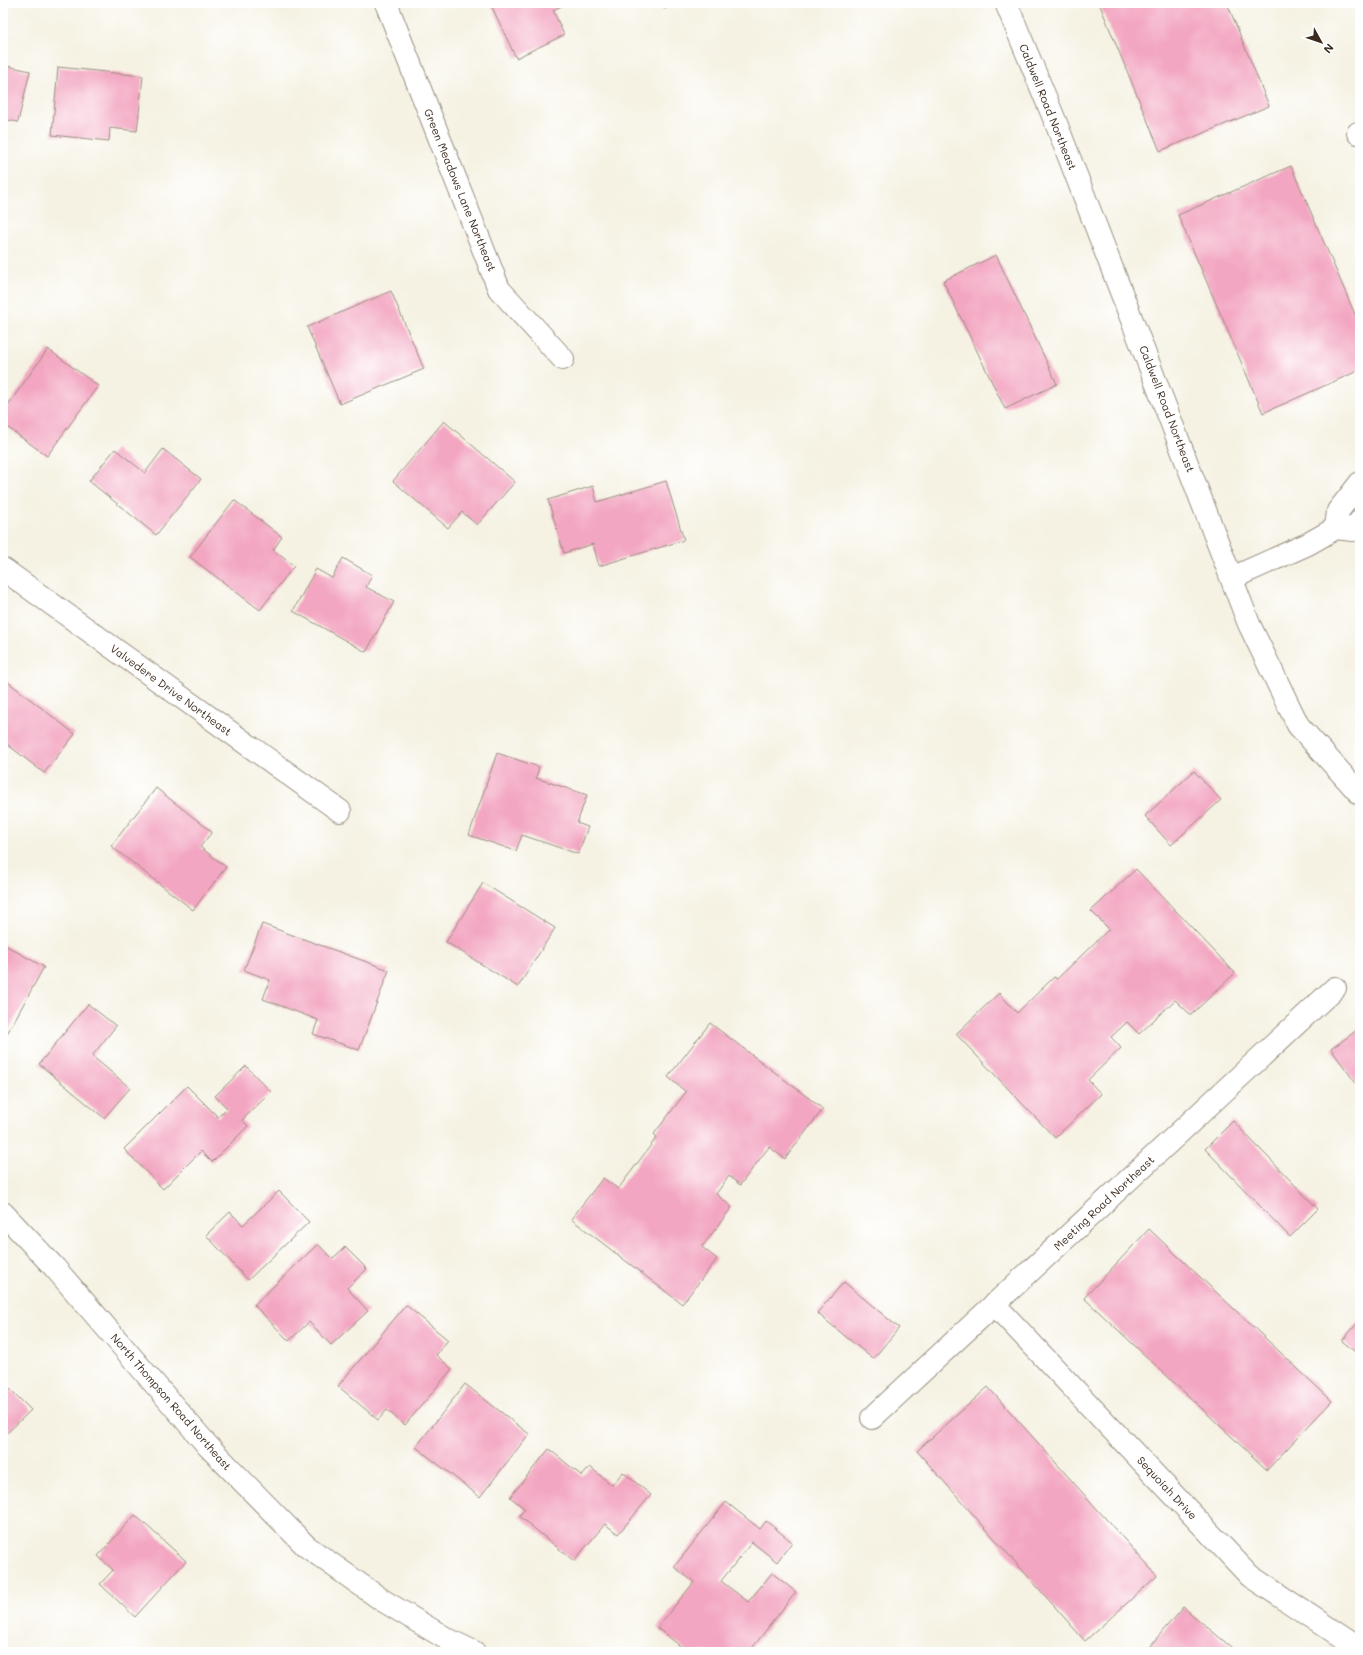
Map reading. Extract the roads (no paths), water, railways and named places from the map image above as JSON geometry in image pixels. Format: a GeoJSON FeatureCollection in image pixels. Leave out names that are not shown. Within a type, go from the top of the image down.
{"type":"FeatureCollection","features":[{"type":"Feature","properties":{"kind":"street","name":"Green Meadows Lane Northeast"},"geometry":{"type":"LineString","coordinates":[[386,3],[499,289],[563,359]]}},
{"type":"Feature","properties":{"kind":"street","name":"Caldwell Road Northeast"},"geometry":{"type":"LineString","coordinates":[[1006,3],[1059,130],[1249,624],[1298,725],[1360,794]]}},
{"type":"Feature","properties":{"kind":"street"},"geometry":{"type":"LineString","coordinates":[[1336,528],[1338,511],[1360,483]]}},
{"type":"Feature","properties":{"kind":"street"},"geometry":{"type":"LineString","coordinates":[[1232,578],[1266,565],[1336,528],[1353,530],[1360,521]]}},
{"type":"Feature","properties":{"kind":"street","name":"Valvedere Drive Northeast"},"geometry":{"type":"LineString","coordinates":[[3,569],[340,811]]}},
{"type":"Feature","properties":{"kind":"street","name":"Meeting Road Northeast"},"geometry":{"type":"LineString","coordinates":[[872,1418],[1335,988]]}},
{"type":"Feature","properties":{"kind":"street","name":"North Thompson Road Northeast"},"geometry":{"type":"LineString","coordinates":[[3,1213],[55,1268],[208,1446],[306,1546],[382,1600],[447,1639],[474,1652]]}},
{"type":"Feature","properties":{"kind":"street","name":"Sequoiah Drive"},"geometry":{"type":"LineString","coordinates":[[994,1304],[1250,1576],[1360,1649]]}}]}
